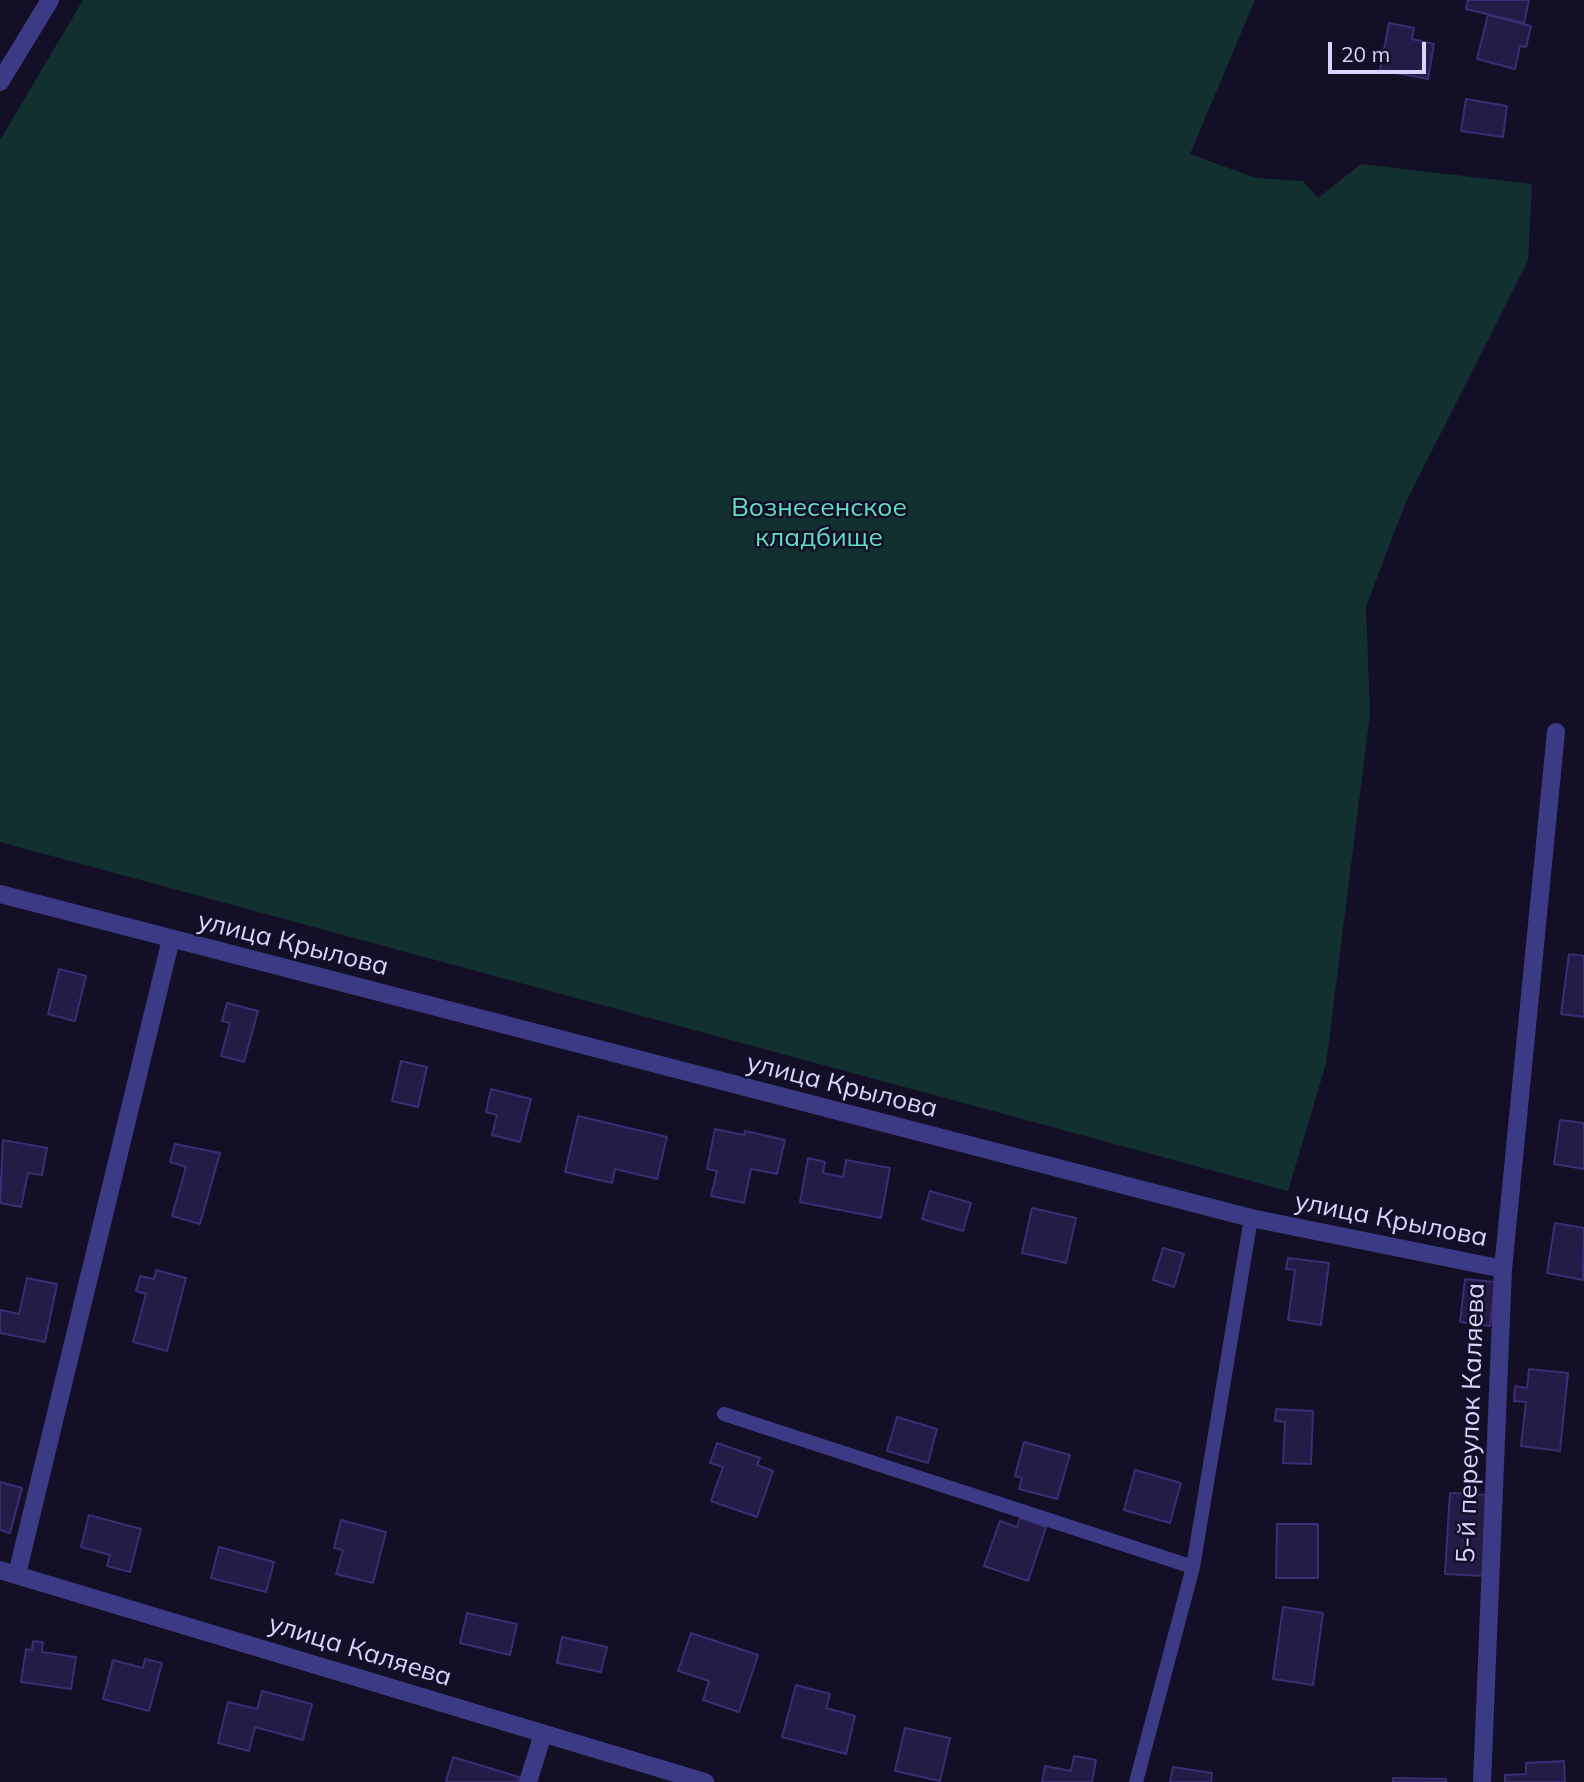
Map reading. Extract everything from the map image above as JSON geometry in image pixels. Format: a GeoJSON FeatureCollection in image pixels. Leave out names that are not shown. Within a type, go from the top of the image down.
{"type":"FeatureCollection","features":[{"type":"Feature","properties":{"kind":"street"},"geometry":{"type":"LineString","coordinates":[[0,82],[50,0]]}},
{"type":"Feature","properties":{"kind":"street","name":"5-й переулок Каляева"},"geometry":{"type":"LineString","coordinates":[[1482,1782],[1503,1269],[1556,732]]}},
{"type":"Feature","properties":{"kind":"street","name":"улица Крылова"},"geometry":{"type":"LineString","coordinates":[[0,894],[1251,1219],[1503,1269]]}},
{"type":"Feature","properties":{"kind":"street","name":"улица Крылова"},"geometry":{"type":"LineString","coordinates":[[9,1572],[171,939]]}},
{"type":"Feature","properties":{"kind":"street","name":"улица Каляева"},"geometry":{"type":"LineString","coordinates":[[9,1572],[705,1782]]}},
{"type":"Feature","properties":{"kind":"street"},"geometry":{"type":"LineString","coordinates":[[528,1782],[543,1734]]}},
{"type":"Feature","properties":{"kind":"lane"},"geometry":{"type":"LineString","coordinates":[[1136,1782],[1192,1567],[1251,1219]]}},
{"type":"Feature","properties":{"kind":"lane"},"geometry":{"type":"LineString","coordinates":[[724,1415],[1192,1567]]}},
{"type":"Feature","properties":{"kind":"green space","name":"Вознесенское кладбище"},"geometry":{"type":"Polygon","coordinates":[[[83,0],[1255,0],[1190,154],[1256,178],[1303,181],[1318,198],[1361,164],[1532,184],[1528,261],[1405,504],[1366,607],[1370,714],[1326,1064],[1288,1191],[0,842],[0,140],[83,0]]]}},
{"type":"Feature","properties":{"kind":"building"},"geometry":{"type":"Polygon","coordinates":[[[1468,0],[1529,0],[1524,23],[1466,9],[1468,0]]]}},
{"type":"Feature","properties":{"kind":"building"},"geometry":{"type":"Polygon","coordinates":[[[1488,15],[1531,26],[1526,47],[1520,46],[1515,69],[1477,59],[1488,15]]]}},
{"type":"Feature","properties":{"kind":"building"},"geometry":{"type":"Polygon","coordinates":[[[1389,23],[1414,28],[1412,39],[1434,44],[1428,79],[1380,70],[1389,23]]]}},
{"type":"Feature","properties":{"kind":"building"},"geometry":{"type":"Polygon","coordinates":[[[1466,99],[1507,106],[1503,137],[1461,131],[1466,99]]]}},
{"type":"Feature","properties":{"kind":"building"},"geometry":{"type":"Polygon","coordinates":[[[1569,954],[1584,956],[1584,1017],[1561,1014],[1569,954]]]}},
{"type":"Feature","properties":{"kind":"building"},"geometry":{"type":"Polygon","coordinates":[[[59,969],[86,976],[75,1021],[48,1014],[59,969]]]}},
{"type":"Feature","properties":{"kind":"building"},"geometry":{"type":"Polygon","coordinates":[[[227,1003],[258,1011],[244,1062],[221,1056],[230,1023],[222,1021],[227,1003]]]}},
{"type":"Feature","properties":{"kind":"building"},"geometry":{"type":"Polygon","coordinates":[[[401,1061],[427,1067],[418,1107],[392,1101],[401,1061]]]}},
{"type":"Feature","properties":{"kind":"building"},"geometry":{"type":"Polygon","coordinates":[[[491,1089],[531,1099],[520,1142],[492,1135],[497,1115],[486,1112],[491,1089]]]}},
{"type":"Feature","properties":{"kind":"building"},"geometry":{"type":"Polygon","coordinates":[[[578,1116],[667,1137],[657,1179],[615,1169],[612,1183],[565,1172],[578,1116]]]}},
{"type":"Feature","properties":{"kind":"building"},"geometry":{"type":"Polygon","coordinates":[[[1560,1120],[1584,1123],[1584,1169],[1554,1164],[1560,1120]]]}},
{"type":"Feature","properties":{"kind":"building"},"geometry":{"type":"Polygon","coordinates":[[[715,1129],[744,1135],[745,1131],[785,1140],[777,1174],[751,1169],[744,1203],[711,1196],[717,1171],[707,1169],[715,1129]]]}},
{"type":"Feature","properties":{"kind":"building"},"geometry":{"type":"Polygon","coordinates":[[[3,1140],[47,1148],[42,1175],[28,1173],[21,1207],[0,1203],[3,1140]]]}},
{"type":"Feature","properties":{"kind":"building"},"geometry":{"type":"Polygon","coordinates":[[[175,1144],[220,1153],[200,1224],[172,1216],[186,1167],[170,1162],[175,1144]]]}},
{"type":"Feature","properties":{"kind":"building"},"geometry":{"type":"Polygon","coordinates":[[[808,1158],[825,1162],[823,1173],[843,1177],[846,1160],[890,1168],[881,1218],[800,1202],[808,1158]]]}},
{"type":"Feature","properties":{"kind":"building"},"geometry":{"type":"Polygon","coordinates":[[[930,1191],[971,1203],[963,1231],[922,1219],[930,1191]]]}},
{"type":"Feature","properties":{"kind":"building"},"geometry":{"type":"Polygon","coordinates":[[[1032,1208],[1076,1218],[1066,1263],[1022,1253],[1032,1208]]]}},
{"type":"Feature","properties":{"kind":"building"},"geometry":{"type":"Polygon","coordinates":[[[1555,1223],[1584,1228],[1583,1280],[1547,1273],[1555,1223]]]}},
{"type":"Feature","properties":{"kind":"building"},"geometry":{"type":"Polygon","coordinates":[[[1163,1248],[1184,1254],[1174,1287],[1153,1280],[1163,1248]]]}},
{"type":"Feature","properties":{"kind":"building"},"geometry":{"type":"Polygon","coordinates":[[[1288,1258],[1329,1263],[1321,1325],[1288,1320],[1295,1270],[1286,1269],[1288,1258]]]}},
{"type":"Feature","properties":{"kind":"building"},"geometry":{"type":"Polygon","coordinates":[[[156,1270],[186,1278],[167,1351],[133,1342],[146,1294],[136,1291],[140,1276],[154,1279],[156,1270]]]}},
{"type":"Feature","properties":{"kind":"building"},"geometry":{"type":"Polygon","coordinates":[[[27,1278],[57,1284],[45,1342],[0,1333],[0,1310],[19,1314],[27,1278]]]}},
{"type":"Feature","properties":{"kind":"building"},"geometry":{"type":"Polygon","coordinates":[[[1465,1279],[1495,1282],[1490,1326],[1460,1322],[1465,1279]]]}},
{"type":"Feature","properties":{"kind":"building"},"geometry":{"type":"Polygon","coordinates":[[[1529,1369],[1568,1373],[1560,1451],[1521,1446],[1526,1402],[1514,1401],[1515,1386],[1527,1388],[1529,1369]]]}},
{"type":"Feature","properties":{"kind":"building"},"geometry":{"type":"Polygon","coordinates":[[[1276,1409],[1313,1411],[1311,1464],[1283,1463],[1285,1422],[1275,1421],[1276,1409]]]}},
{"type":"Feature","properties":{"kind":"building"},"geometry":{"type":"Polygon","coordinates":[[[897,1417],[937,1429],[928,1463],[887,1451],[897,1417]]]}},
{"type":"Feature","properties":{"kind":"building"},"geometry":{"type":"Polygon","coordinates":[[[1024,1442],[1070,1455],[1057,1499],[1019,1489],[1022,1478],[1015,1476],[1024,1442]]]}},
{"type":"Feature","properties":{"kind":"building"},"geometry":{"type":"Polygon","coordinates":[[[717,1443],[760,1458],[757,1465],[773,1471],[757,1517],[711,1501],[723,1467],[710,1463],[717,1443]]]}},
{"type":"Feature","properties":{"kind":"building"},"geometry":{"type":"Polygon","coordinates":[[[1135,1470],[1181,1483],[1170,1523],[1124,1510],[1135,1470]]]}},
{"type":"Feature","properties":{"kind":"building"},"geometry":{"type":"Polygon","coordinates":[[[0,1482],[22,1488],[10,1533],[0,1530],[0,1482]]]}},
{"type":"Feature","properties":{"kind":"building"},"geometry":{"type":"Polygon","coordinates":[[[1450,1493],[1488,1495],[1484,1576],[1445,1574],[1450,1493]]]}},
{"type":"Feature","properties":{"kind":"building"},"geometry":{"type":"Polygon","coordinates":[[[89,1515],[141,1529],[130,1572],[107,1566],[110,1555],[81,1547],[89,1515]]]}},
{"type":"Feature","properties":{"kind":"building"},"geometry":{"type":"Polygon","coordinates":[[[1020,1518],[1046,1527],[1028,1581],[984,1566],[1000,1521],[1017,1527],[1020,1518]]]}},
{"type":"Feature","properties":{"kind":"building"},"geometry":{"type":"Polygon","coordinates":[[[341,1520],[386,1532],[373,1583],[336,1574],[343,1550],[334,1548],[341,1520]]]}},
{"type":"Feature","properties":{"kind":"building"},"geometry":{"type":"Polygon","coordinates":[[[1277,1524],[1318,1524],[1318,1578],[1276,1578],[1277,1524]]]}},
{"type":"Feature","properties":{"kind":"building"},"geometry":{"type":"Polygon","coordinates":[[[219,1547],[274,1562],[266,1592],[211,1578],[219,1547]]]}},
{"type":"Feature","properties":{"kind":"building"},"geometry":{"type":"Polygon","coordinates":[[[1283,1607],[1323,1613],[1313,1685],[1273,1679],[1283,1607]]]}},
{"type":"Feature","properties":{"kind":"building"},"geometry":{"type":"Polygon","coordinates":[[[467,1613],[517,1624],[510,1655],[460,1643],[467,1613]]]}},
{"type":"Feature","properties":{"kind":"building"},"geometry":{"type":"Polygon","coordinates":[[[691,1633],[758,1655],[739,1712],[703,1700],[709,1681],[678,1671],[691,1633]]]}},
{"type":"Feature","properties":{"kind":"building"},"geometry":{"type":"Polygon","coordinates":[[[562,1637],[607,1647],[601,1672],[557,1663],[562,1637]]]}},
{"type":"Feature","properties":{"kind":"building"},"geometry":{"type":"Polygon","coordinates":[[[33,1641],[43,1642],[42,1652],[76,1657],[71,1689],[21,1682],[26,1649],[32,1650],[33,1641]]]}},
{"type":"Feature","properties":{"kind":"building"},"geometry":{"type":"Polygon","coordinates":[[[145,1659],[162,1663],[149,1711],[103,1699],[113,1660],[143,1668],[145,1659]]]}},
{"type":"Feature","properties":{"kind":"building"},"geometry":{"type":"Polygon","coordinates":[[[796,1685],[830,1694],[826,1708],[855,1716],[846,1754],[782,1737],[796,1685]]]}},
{"type":"Feature","properties":{"kind":"building"},"geometry":{"type":"Polygon","coordinates":[[[262,1691],[312,1704],[303,1740],[255,1727],[249,1751],[218,1743],[228,1702],[257,1709],[262,1691]]]}},
{"type":"Feature","properties":{"kind":"building"},"geometry":{"type":"Polygon","coordinates":[[[905,1728],[950,1738],[940,1781],[895,1771],[905,1728]]]}},
{"type":"Feature","properties":{"kind":"building"},"geometry":{"type":"Polygon","coordinates":[[[1074,1756],[1096,1760],[1092,1782],[1042,1782],[1045,1766],[1071,1771],[1074,1756]]]}},
{"type":"Feature","properties":{"kind":"building"},"geometry":{"type":"Polygon","coordinates":[[[453,1757],[519,1777],[517,1782],[446,1782],[453,1757]]]}},
{"type":"Feature","properties":{"kind":"building"},"geometry":{"type":"Polygon","coordinates":[[[1564,1761],[1565,1782],[1505,1782],[1505,1775],[1526,1774],[1526,1763],[1564,1761]]]}},
{"type":"Feature","properties":{"kind":"building"},"geometry":{"type":"Polygon","coordinates":[[[1173,1767],[1212,1773],[1211,1782],[1170,1782],[1173,1767]]]}},
{"type":"Feature","properties":{"kind":"building"},"geometry":{"type":"Polygon","coordinates":[[[1393,1778],[1446,1779],[1446,1782],[1393,1782],[1393,1778]]]}}]}
